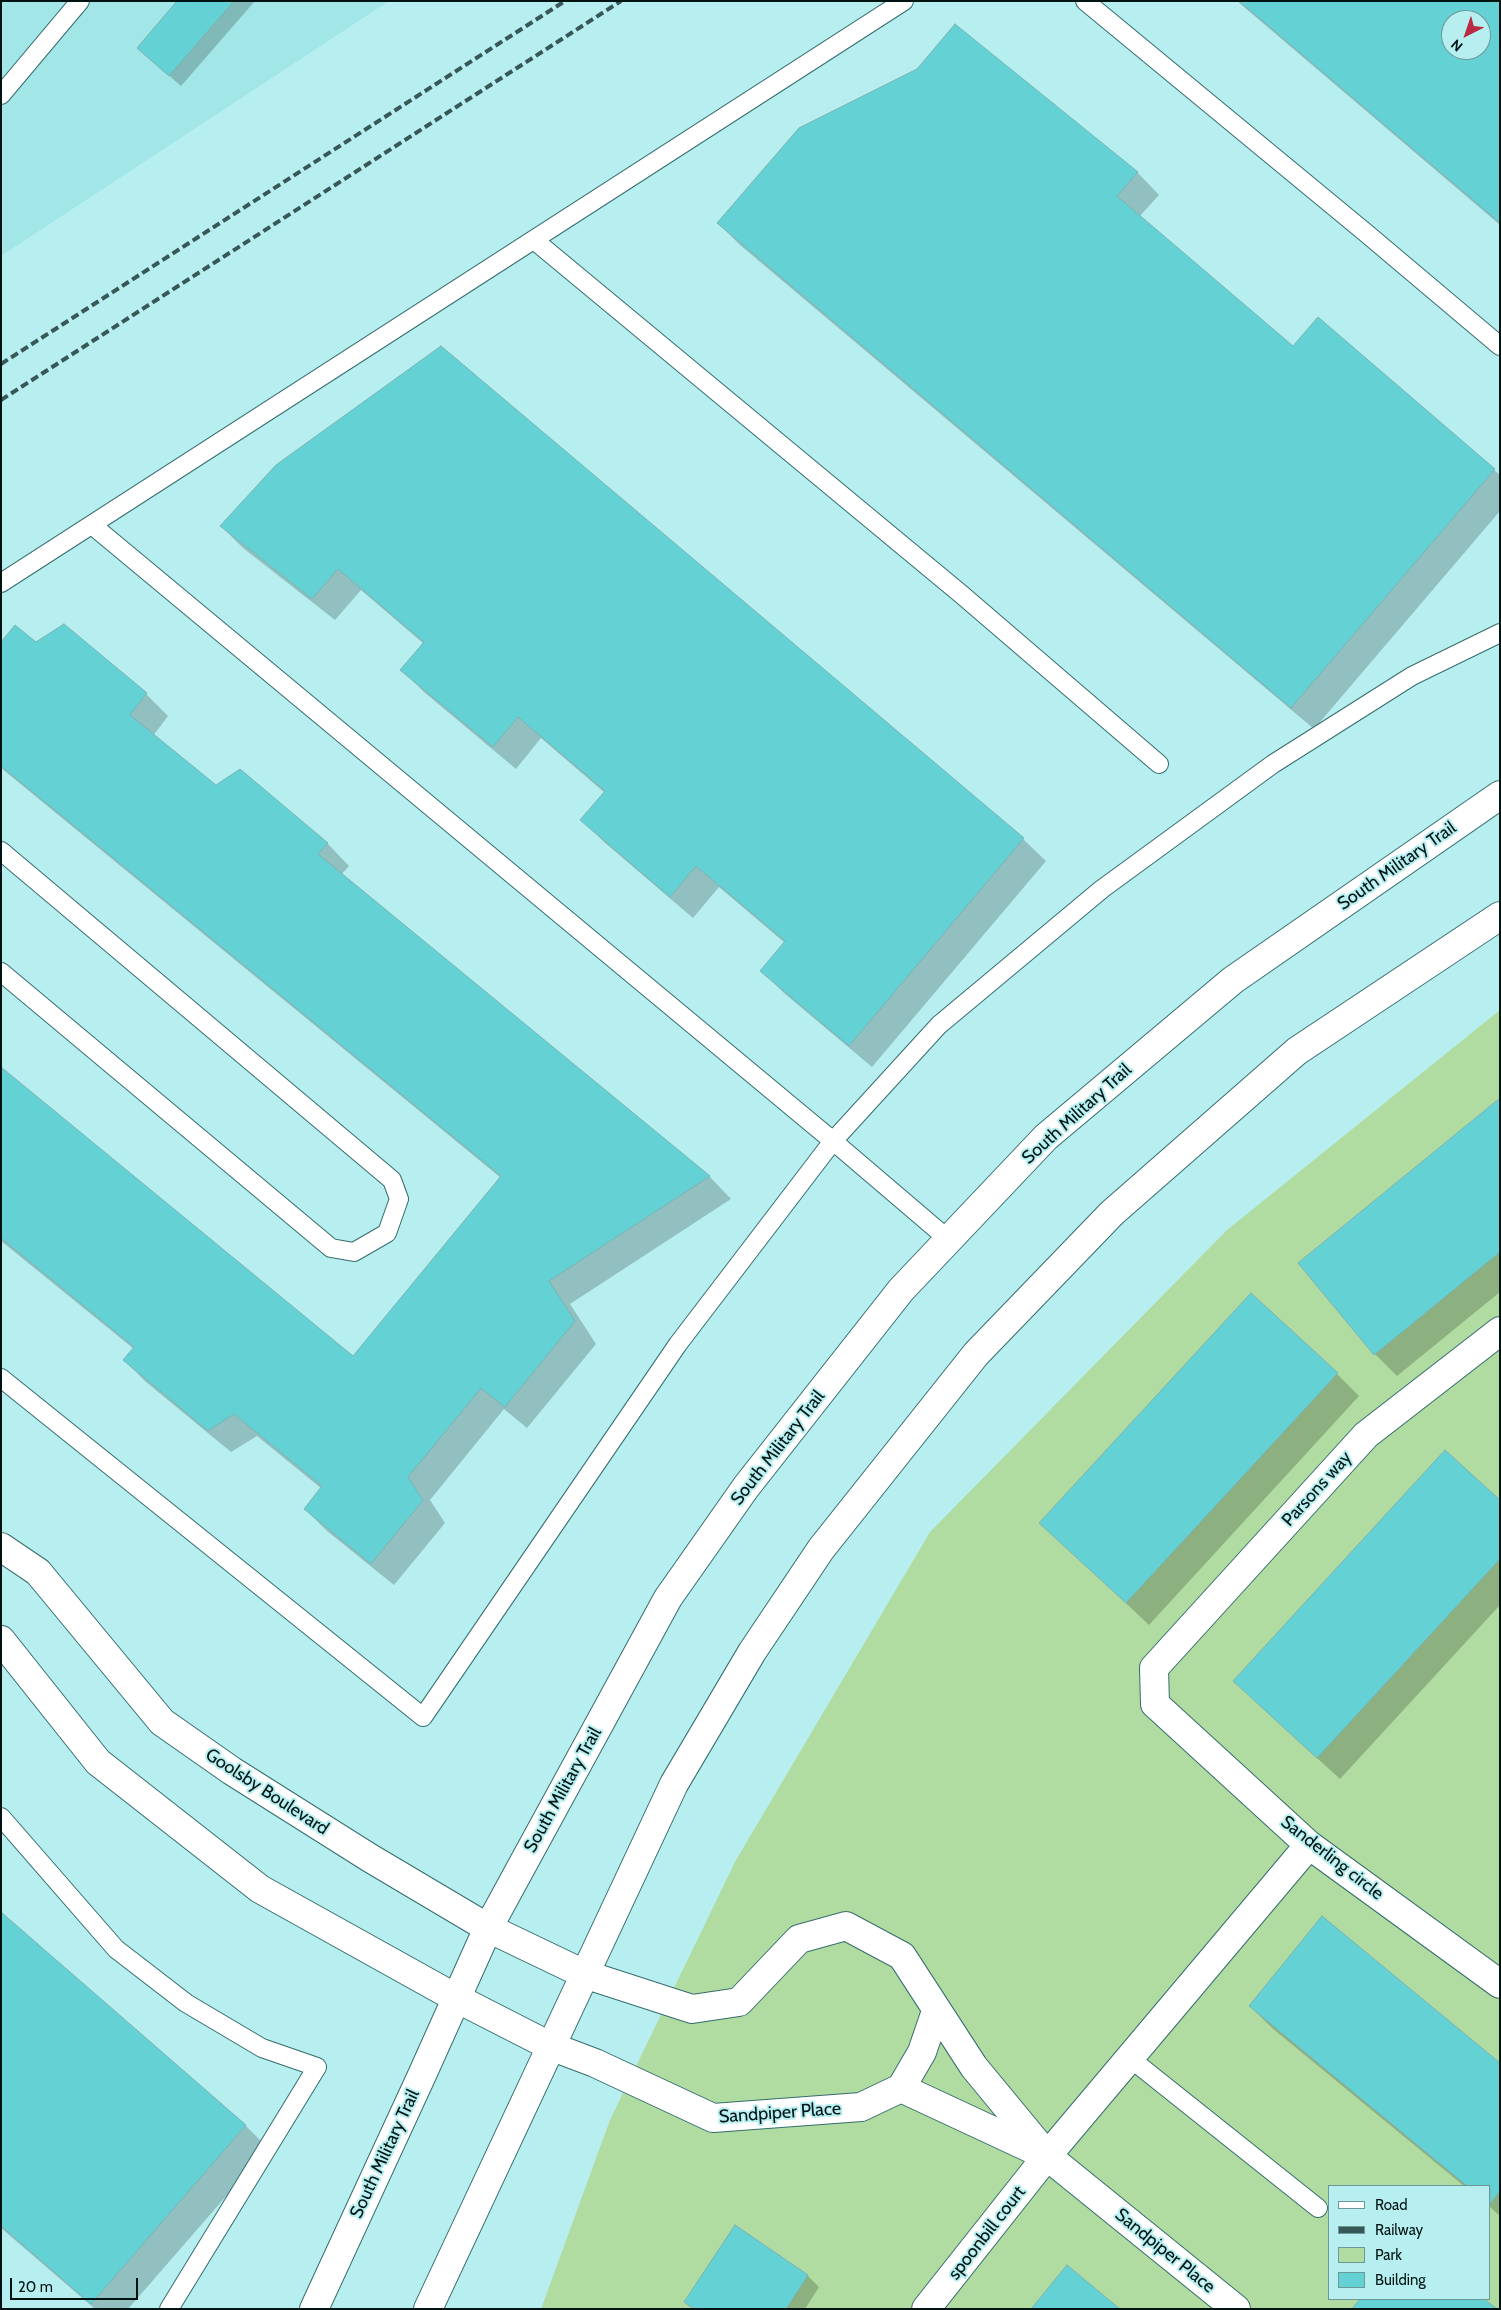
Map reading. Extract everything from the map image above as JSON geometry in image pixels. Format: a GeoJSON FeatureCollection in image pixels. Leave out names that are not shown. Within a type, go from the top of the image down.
{"type":"FeatureCollection","features":[{"type":"Feature","properties":{"kind":"street","name":"South Military Trail"},"geometry":{"type":"LineString","coordinates":[[314,2309],[488,1928],[668,1598],[746,1488],[901,1290],[1046,1137],[1233,980],[1500,795]]}},
{"type":"Feature","properties":{"kind":"street"},"geometry":{"type":"LineString","coordinates":[[428,2309],[674,1784],[752,1652],[821,1549],[976,1354],[1112,1213],[1297,1051],[1500,916]]}},
{"type":"Feature","properties":{"kind":"street","name":"Parsons way"},"geometry":{"type":"LineString","coordinates":[[1154,1668],[1366,1435],[1500,1331]]}},
{"type":"Feature","properties":{"kind":"street","name":"Goolsby Boulevard"},"geometry":{"type":"LineString","coordinates":[[1,1547],[38,1572],[162,1722],[232,1771],[370,1858],[488,1928],[584,1974]]}},
{"type":"Feature","properties":{"kind":"street"},"geometry":{"type":"LineString","coordinates":[[1,1640],[98,1762],[260,1889],[456,1998],[550,2046]]}},
{"type":"Feature","properties":{"kind":"street","name":"Sanderling circle"},"geometry":{"type":"LineString","coordinates":[[1154,1668],[1156,1704],[1309,1845],[1500,1984]]}},
{"type":"Feature","properties":{"kind":"street","name":"spoonbill court"},"geometry":{"type":"LineString","coordinates":[[926,2309],[1048,2156],[1309,1845]]}},
{"type":"Feature","properties":{"kind":"street","name":"Sandpiper Place"},"geometry":{"type":"LineString","coordinates":[[584,1974],[692,2009],[740,2002],[798,1939],[846,1926],[902,1956],[974,2067],[1048,2156],[1236,2309]]}},
{"type":"Feature","properties":{"kind":"street"},"geometry":{"type":"LineString","coordinates":[[901,2088],[922,2052],[936,2011]]}},
{"type":"Feature","properties":{"kind":"street","name":"Sandpiper Place"},"geometry":{"type":"LineString","coordinates":[[550,2046],[594,2063],[713,2118],[861,2108],[901,2088],[1048,2156]]}},
{"type":"Feature","properties":{"kind":"lane"},"geometry":{"type":"LineString","coordinates":[[1,95],[80,1]]}},
{"type":"Feature","properties":{"kind":"lane"},"geometry":{"type":"LineString","coordinates":[[1,583],[904,1]]}},
{"type":"Feature","properties":{"kind":"lane"},"geometry":{"type":"LineString","coordinates":[[1085,1],[1500,346]]}},
{"type":"Feature","properties":{"kind":"lane"},"geometry":{"type":"LineString","coordinates":[[534,240],[961,594],[1159,764]]}},
{"type":"Feature","properties":{"kind":"lane"},"geometry":{"type":"LineString","coordinates":[[92,525],[949,1240]]}},
{"type":"Feature","properties":{"kind":"lane"},"geometry":{"type":"LineString","coordinates":[[1,1378],[423,1717],[678,1344],[832,1141],[939,1025],[1102,889],[1281,758],[1412,676],[1500,633]]}},
{"type":"Feature","properties":{"kind":"lane"},"geometry":{"type":"LineString","coordinates":[[1,851],[392,1180],[400,1199],[387,1233],[354,1252],[331,1248],[1,972]]}},
{"type":"Feature","properties":{"kind":"lane"},"geometry":{"type":"LineString","coordinates":[[1,1817],[116,1949],[186,2003],[253,2043],[317,2068],[169,2309]]}},
{"type":"Feature","properties":{"kind":"lane"},"geometry":{"type":"LineString","coordinates":[[1130,2059],[1318,2208]]}},
{"type":"Feature","properties":{"kind":"shaded area"},"geometry":{"type":"Polygon","coordinates":[[[1,1],[389,1],[1,256],[1,1]]]}},
{"type":"Feature","properties":{"kind":"green space"},"geometry":{"type":"Polygon","coordinates":[[[1500,1010],[1500,2309],[541,2309],[610,2120],[736,1860],[930,1532],[1227,1230],[1500,1010]]]}},
{"type":"Feature","properties":{"kind":"building"},"geometry":{"type":"Polygon","coordinates":[[[177,1],[234,1],[169,76],[137,48],[177,1]]]}},
{"type":"Feature","properties":{"kind":"building"},"geometry":{"type":"Polygon","coordinates":[[[1239,1],[1500,1],[1500,223],[1239,1]]]}},
{"type":"Feature","properties":{"kind":"building"},"geometry":{"type":"Polygon","coordinates":[[[955,24],[1138,172],[1117,196],[1293,346],[1318,317],[1495,469],[1291,708],[717,223],[799,128],[917,69],[955,24]]]}},
{"type":"Feature","properties":{"kind":"building"},"geometry":{"type":"Polygon","coordinates":[[[441,346],[1024,838],[849,1046],[760,971],[785,941],[696,866],[670,897],[580,820],[605,791],[518,717],[493,747],[400,670],[424,642],[338,569],[312,599],[220,526],[276,465],[441,346]]]}},
{"type":"Feature","properties":{"kind":"building"},"geometry":{"type":"Polygon","coordinates":[[[64,624],[147,693],[130,715],[216,785],[240,769],[328,843],[318,854],[710,1176],[549,1281],[575,1321],[505,1407],[481,1388],[408,1477],[423,1500],[371,1564],[304,1509],[322,1486],[234,1414],[208,1431],[123,1360],[134,1347],[1,1238],[1,1067],[353,1356],[501,1176],[1,766],[1,642],[15,625],[36,642],[64,624]]]}},
{"type":"Feature","properties":{"kind":"building"},"geometry":{"type":"Polygon","coordinates":[[[1500,1098],[1500,1252],[1374,1355],[1298,1263],[1500,1098]]]}},
{"type":"Feature","properties":{"kind":"building"},"geometry":{"type":"Polygon","coordinates":[[[1251,1293],[1338,1373],[1126,1603],[1039,1523],[1251,1293]]]}},
{"type":"Feature","properties":{"kind":"building"},"geometry":{"type":"Polygon","coordinates":[[[1445,1450],[1500,1500],[1500,1559],[1317,1758],[1233,1681],[1445,1450]]]}},
{"type":"Feature","properties":{"kind":"building"},"geometry":{"type":"Polygon","coordinates":[[[1,1912],[246,2125],[91,2304],[1,2226],[1,1912]]]}},
{"type":"Feature","properties":{"kind":"building"},"geometry":{"type":"Polygon","coordinates":[[[1322,1916],[1500,2063],[1500,2191],[1491,2203],[1491,2185],[1466,2185],[1249,2006],[1322,1916]]]}},
{"type":"Feature","properties":{"kind":"building"},"geometry":{"type":"Polygon","coordinates":[[[735,2225],[808,2275],[786,2309],[694,2309],[684,2302],[735,2225]]]}},
{"type":"Feature","properties":{"kind":"building"},"geometry":{"type":"Polygon","coordinates":[[[1067,2265],[1120,2309],[1031,2309],[1067,2265]]]}},
{"type":"Feature","properties":{"kind":"building"},"geometry":{"type":"Polygon","coordinates":[[[1359,2300],[1485,2300],[1497,2309],[1352,2309],[1359,2300]]]}},
{"type":"Feature","properties":{"kind":"railway"},"geometry":{"type":"LineString","coordinates":[[1,364],[565,1]]}},
{"type":"Feature","properties":{"kind":"railway"},"geometry":{"type":"LineString","coordinates":[[1,400],[621,1]]}}]}
